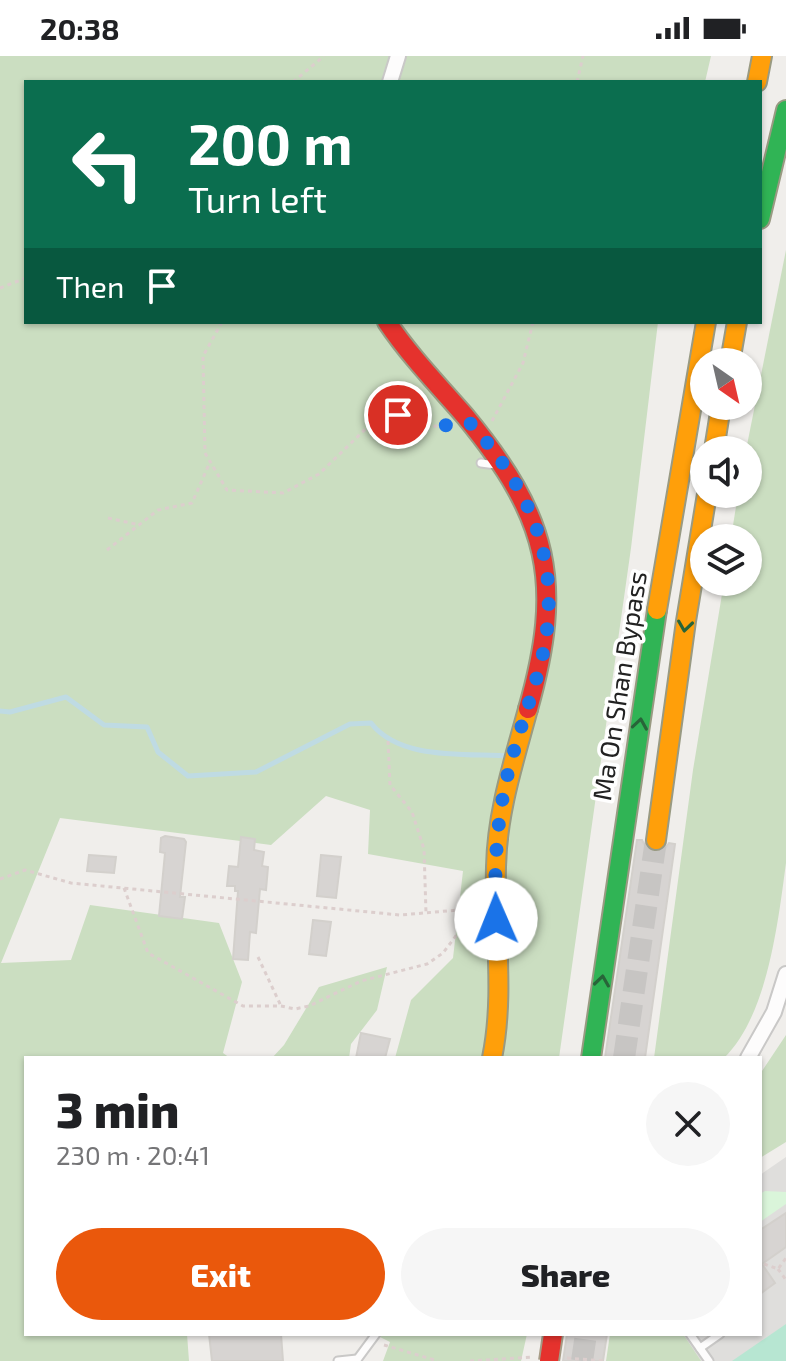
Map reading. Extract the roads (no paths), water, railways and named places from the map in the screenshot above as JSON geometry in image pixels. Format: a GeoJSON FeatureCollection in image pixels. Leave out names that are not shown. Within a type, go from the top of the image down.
{"type":"FeatureCollection","features":[{"type":"Feature","properties":{"kind":"main road"},"geometry":{"type":"LineString","coordinates":[[757,80],[762,56]]}},
{"type":"Feature","properties":{"kind":"main road"},"geometry":{"type":"LineString","coordinates":[[762,211],[786,110]]}},
{"type":"Feature","properties":{"kind":"main road"},"geometry":{"type":"LineString","coordinates":[[388,324],[506,466],[527,503],[546,563],[550,603],[541,662],[505,786],[487,907],[502,995],[492,1056]]}},
{"type":"Feature","properties":{"kind":"main road","name":"Ma On Shan Bypass"},"geometry":{"type":"LineString","coordinates":[[591,1056],[655,625],[706,324]]}},
{"type":"Feature","properties":{"kind":"main road"},"geometry":{"type":"LineString","coordinates":[[732,348],[737,324]]}},
{"type":"Feature","properties":{"kind":"main road"},"geometry":{"type":"LineString","coordinates":[[656,840],[705,508]]}},
{"type":"Feature","properties":{"kind":"main road"},"geometry":{"type":"LineString","coordinates":[[549,1361],[553,1336]]}},
{"type":"Feature","properties":{"kind":"street"},"geometry":{"type":"LineString","coordinates":[[391,80],[398,56]]}},
{"type":"Feature","properties":{"kind":"street"},"geometry":{"type":"LineString","coordinates":[[749,1056],[774,1012],[786,974]]}},
{"type":"Feature","properties":{"kind":"lane"},"geometry":{"type":"LineString","coordinates":[[481,463],[506,466]]}},
{"type":"Feature","properties":{"kind":"lane"},"geometry":{"type":"LineString","coordinates":[[467,919],[487,907]]}},
{"type":"Feature","properties":{"kind":"lane"},"geometry":{"type":"LineString","coordinates":[[338,1361],[357,1360],[375,1336]]}},
{"type":"Feature","properties":{"kind":"lane"},"geometry":{"type":"LineString","coordinates":[[691,1336],[709,1361]]}},
{"type":"Feature","properties":{"kind":"lane"},"geometry":{"type":"LineString","coordinates":[[700,1348],[717,1336]]}},
{"type":"Feature","properties":{"kind":"waterway"},"geometry":{"type":"LineString","coordinates":[[0,711],[10,712],[66,697],[104,725],[147,727],[158,752],[188,776],[256,772],[350,724],[371,723],[399,744],[435,753],[510,756]]}},
{"type":"Feature","properties":{"kind":"tunnel"},"geometry":{"type":"LineString","coordinates":[[624,1056],[656,840]]}},
{"type":"Feature","properties":{"kind":"tunnel"},"geometry":{"type":"LineString","coordinates":[[582,1361],[586,1336]]}}]}
